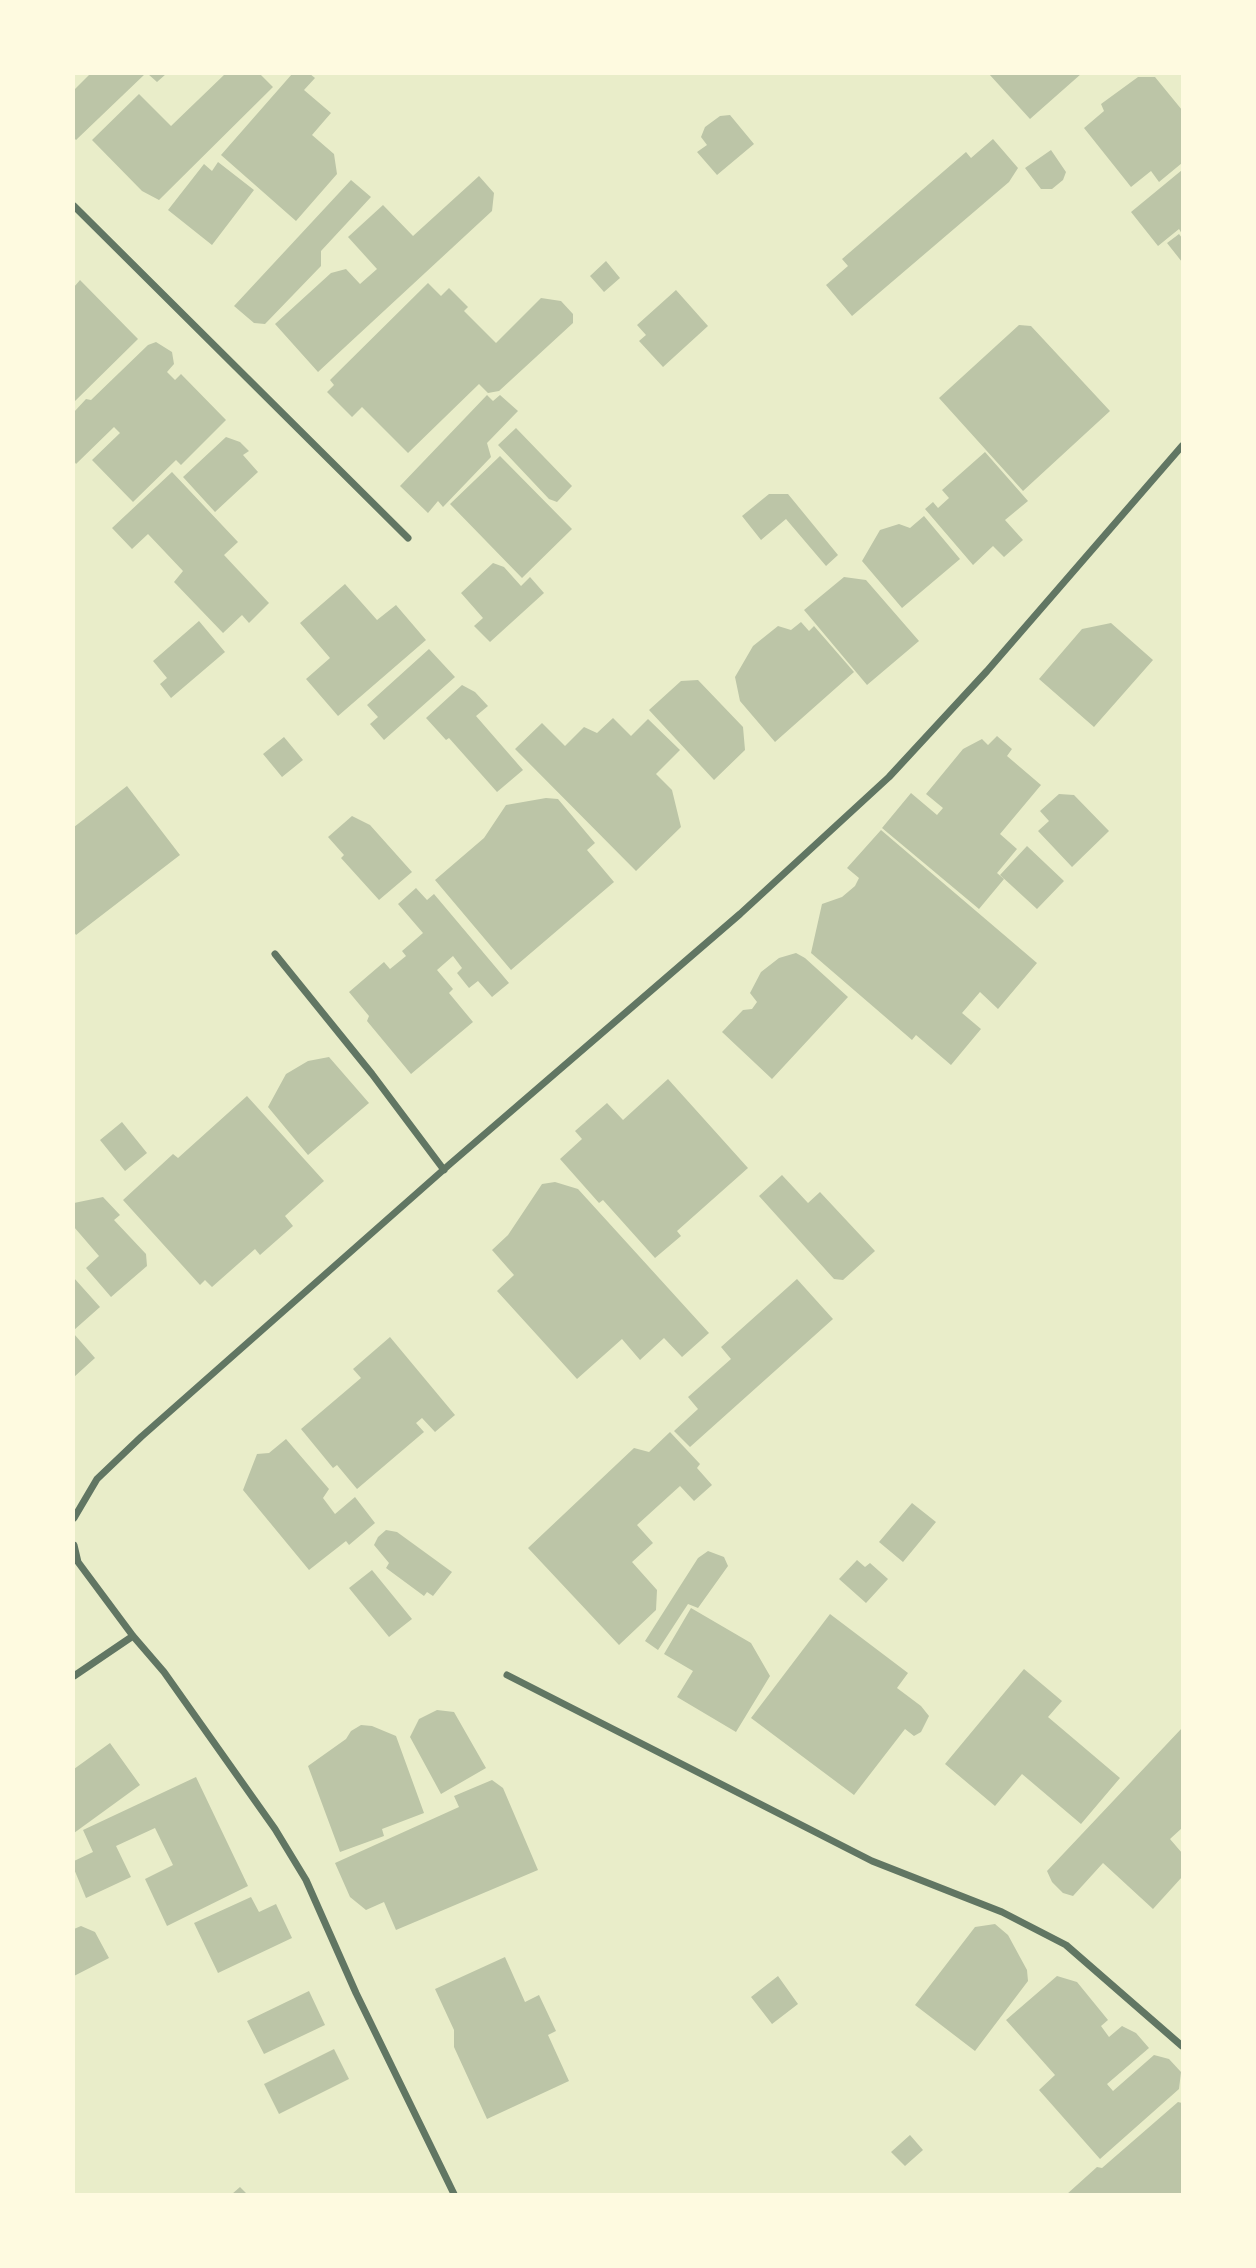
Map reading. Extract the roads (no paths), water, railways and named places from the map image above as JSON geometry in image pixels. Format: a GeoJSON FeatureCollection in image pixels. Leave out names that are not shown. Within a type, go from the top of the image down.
{"type":"FeatureCollection","features":[{"type":"Feature","properties":{"kind":"street"},"geometry":{"type":"LineString","coordinates":[[74,206],[408,538]]}},
{"type":"Feature","properties":{"kind":"street"},"geometry":{"type":"LineString","coordinates":[[74,1517],[97,1479],[188,1394],[740,914],[889,777],[996,661],[1182,446]]}},
{"type":"Feature","properties":{"kind":"street"},"geometry":{"type":"LineString","coordinates":[[275,954],[372,1074],[444,1171]]}},
{"type":"Feature","properties":{"kind":"street"},"geometry":{"type":"LineString","coordinates":[[74,1545],[79,1562],[133,1636],[164,1672],[275,1829],[306,1880],[356,1993],[454,2194]]}},
{"type":"Feature","properties":{"kind":"street"},"geometry":{"type":"LineString","coordinates":[[74,1676],[133,1636]]}},
{"type":"Feature","properties":{"kind":"street"},"geometry":{"type":"LineString","coordinates":[[507,1675],[872,1861],[1002,1912],[1066,1945],[1182,2046]]}}]}
